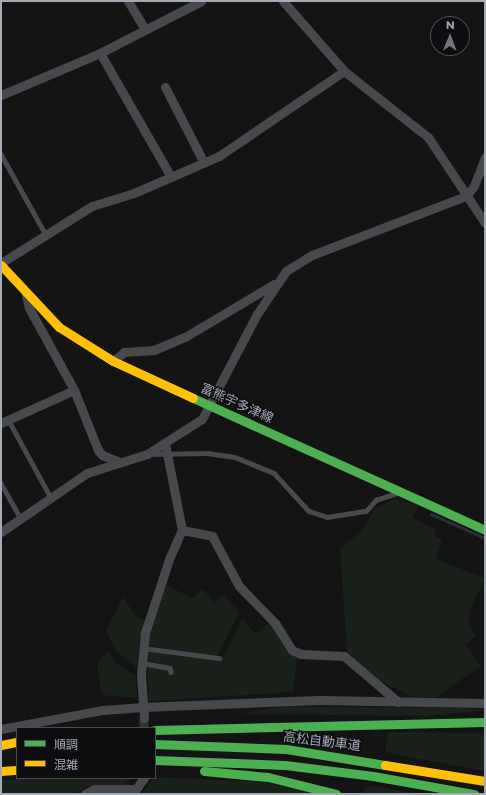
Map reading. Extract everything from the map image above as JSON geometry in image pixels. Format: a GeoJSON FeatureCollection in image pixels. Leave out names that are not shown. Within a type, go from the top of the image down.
{"type":"FeatureCollection","features":[{"type":"Feature","properties":{"kind":"main road","name":"富熊宇多津線"},"geometry":{"type":"LineString","coordinates":[[1,264],[26,295],[59,327],[113,361],[485,530]]}},
{"type":"Feature","properties":{"kind":"main road"},"geometry":{"type":"LineString","coordinates":[[156,730],[382,722],[485,722]]}},
{"type":"Feature","properties":{"kind":"main road"},"geometry":{"type":"LineString","coordinates":[[1,745],[16,742]]}},
{"type":"Feature","properties":{"kind":"main road","name":"高松自動車道"},"geometry":{"type":"LineString","coordinates":[[156,744],[286,749],[485,781]]}},
{"type":"Feature","properties":{"kind":"main road"},"geometry":{"type":"LineString","coordinates":[[1,752],[16,750]]}},
{"type":"Feature","properties":{"kind":"main road"},"geometry":{"type":"LineString","coordinates":[[156,760],[285,765],[373,776],[474,794]]}},
{"type":"Feature","properties":{"kind":"main road"},"geometry":{"type":"LineString","coordinates":[[156,767],[268,777],[336,794]]}},
{"type":"Feature","properties":{"kind":"main road"},"geometry":{"type":"LineString","coordinates":[[1,771],[16,770]]}},
{"type":"Feature","properties":{"kind":"street"},"geometry":{"type":"LineString","coordinates":[[128,1],[144,28]]}},
{"type":"Feature","properties":{"kind":"street"},"geometry":{"type":"LineString","coordinates":[[1,95],[100,53],[144,28],[156,26],[202,1]]}},
{"type":"Feature","properties":{"kind":"street"},"geometry":{"type":"LineString","coordinates":[[283,1],[344,71],[428,137],[485,223]]}},
{"type":"Feature","properties":{"kind":"street"},"geometry":{"type":"LineString","coordinates":[[100,53],[171,177]]}},
{"type":"Feature","properties":{"kind":"street"},"geometry":{"type":"LineString","coordinates":[[1,264],[92,206],[171,177],[204,163],[246,139],[344,71]]}},
{"type":"Feature","properties":{"kind":"street"},"geometry":{"type":"LineString","coordinates":[[165,87],[204,163]]}},
{"type":"Feature","properties":{"kind":"street"},"geometry":{"type":"LineString","coordinates":[[113,361],[124,352],[154,350],[185,337],[274,284],[294,264],[312,255],[466,196],[474,186],[485,157]]}},
{"type":"Feature","properties":{"kind":"street"},"geometry":{"type":"LineString","coordinates":[[1,532],[87,473],[118,461],[147,454],[202,419],[274,284]]}},
{"type":"Feature","properties":{"kind":"street"},"geometry":{"type":"LineString","coordinates":[[26,295],[29,308],[74,390],[98,450],[102,455],[118,461]]}},
{"type":"Feature","properties":{"kind":"street"},"geometry":{"type":"LineString","coordinates":[[5,421],[74,390]]}},
{"type":"Feature","properties":{"kind":"street"},"geometry":{"type":"LineString","coordinates":[[144,718],[142,648],[169,559],[182,530],[170,455],[165,443]]}},
{"type":"Feature","properties":{"kind":"street"},"geometry":{"type":"LineString","coordinates":[[182,530],[212,536],[239,586],[275,623],[292,650],[301,654],[344,656],[398,702]]}},
{"type":"Feature","properties":{"kind":"street"},"geometry":{"type":"LineString","coordinates":[[1,729],[103,710],[144,706],[319,700],[485,703]]}},
{"type":"Feature","properties":{"kind":"street"},"geometry":{"type":"LineString","coordinates":[[85,794],[94,789],[136,789],[143,779]]}},
{"type":"Feature","properties":{"kind":"lane"},"geometry":{"type":"LineString","coordinates":[[1,154],[46,235]]}},
{"type":"Feature","properties":{"kind":"lane"},"geometry":{"type":"LineString","coordinates":[[5,421],[51,498]]}},
{"type":"Feature","properties":{"kind":"lane"},"geometry":{"type":"LineString","coordinates":[[147,454],[223,454],[267,469],[309,511],[327,517],[366,511],[376,500],[402,492]]}},
{"type":"Feature","properties":{"kind":"lane"},"geometry":{"type":"LineString","coordinates":[[1,483],[22,519]]}},
{"type":"Feature","properties":{"kind":"lane"},"geometry":{"type":"LineString","coordinates":[[142,648],[219,658]]}},
{"type":"Feature","properties":{"kind":"lane"},"geometry":{"type":"LineString","coordinates":[[142,664],[170,668],[172,672]]}},
{"type":"Feature","properties":{"kind":"shaded area"},"geometry":{"type":"Polygon","coordinates":[[[395,499],[418,506],[413,518],[435,529],[436,537],[442,540],[436,559],[485,578],[469,612],[469,623],[476,636],[466,645],[481,666],[436,697],[416,698],[402,692],[377,679],[347,652],[340,548],[361,532],[375,508],[395,499]]]}},
{"type":"Feature","properties":{"kind":"shaded area"},"geometry":{"type":"Polygon","coordinates":[[[166,585],[192,598],[203,589],[214,602],[224,595],[239,613],[217,656],[146,646],[166,585]]]}},
{"type":"Feature","properties":{"kind":"shaded area"},"geometry":{"type":"Polygon","coordinates":[[[123,597],[135,615],[145,621],[139,641],[137,668],[115,650],[106,630],[123,597]]]}},
{"type":"Feature","properties":{"kind":"shaded area"},"geometry":{"type":"Polygon","coordinates":[[[242,619],[256,634],[270,623],[297,659],[293,692],[149,701],[147,651],[221,661],[242,619]]]}},
{"type":"Feature","properties":{"kind":"shaded area"},"geometry":{"type":"Polygon","coordinates":[[[108,650],[116,663],[136,676],[137,698],[102,695],[97,665],[108,650]]]}},
{"type":"Feature","properties":{"kind":"shaded area"},"geometry":{"type":"Polygon","coordinates":[[[279,707],[463,708],[485,710],[427,716],[238,714],[279,707]]]}},
{"type":"Feature","properties":{"kind":"shaded area"},"geometry":{"type":"Polygon","coordinates":[[[388,732],[485,733],[485,771],[385,752],[388,732]]]}},
{"type":"Feature","properties":{"kind":"shaded area"},"geometry":{"type":"Polygon","coordinates":[[[156,777],[264,782],[318,794],[141,794],[153,779],[156,779],[156,777]]]}},
{"type":"Feature","properties":{"kind":"shaded area"},"geometry":{"type":"Polygon","coordinates":[[[130,779],[124,785],[87,786],[75,794],[1,794],[1,780],[130,779]]]}},
{"type":"Feature","properties":{"kind":"shaded area"},"geometry":{"type":"Polygon","coordinates":[[[367,785],[420,794],[361,794],[367,785]]]}},
{"type":"Feature","properties":{"kind":"waterway"},"geometry":{"type":"LineString","coordinates":[[431,514],[485,538]]}},
{"type":"Feature","properties":{"kind":"tunnel"},"geometry":{"type":"LineString","coordinates":[[144,718],[144,727]]}},
{"type":"Feature","properties":{"kind":"traffic: fast"},"geometry":{"type":"LineString","coordinates":[[193,398],[485,530]]}},
{"type":"Feature","properties":{"kind":"traffic: fast"},"geometry":{"type":"LineString","coordinates":[[156,730],[485,722]]}},
{"type":"Feature","properties":{"kind":"traffic: fast"},"geometry":{"type":"LineString","coordinates":[[156,744],[286,749],[385,765]]}},
{"type":"Feature","properties":{"kind":"traffic: fast"},"geometry":{"type":"LineString","coordinates":[[156,760],[285,765],[373,776],[474,794]]}},
{"type":"Feature","properties":{"kind":"traffic: fast"},"geometry":{"type":"LineString","coordinates":[[204,771],[268,777],[336,794]]}},
{"type":"Feature","properties":{"kind":"traffic: slow"},"geometry":{"type":"LineString","coordinates":[[1,265],[59,327],[113,361],[193,398]]}},
{"type":"Feature","properties":{"kind":"traffic: slow"},"geometry":{"type":"LineString","coordinates":[[1,745],[16,742]]}},
{"type":"Feature","properties":{"kind":"traffic: slow"},"geometry":{"type":"LineString","coordinates":[[385,765],[485,781]]}},
{"type":"Feature","properties":{"kind":"traffic: slow"},"geometry":{"type":"LineString","coordinates":[[1,771],[16,770]]}}]}
